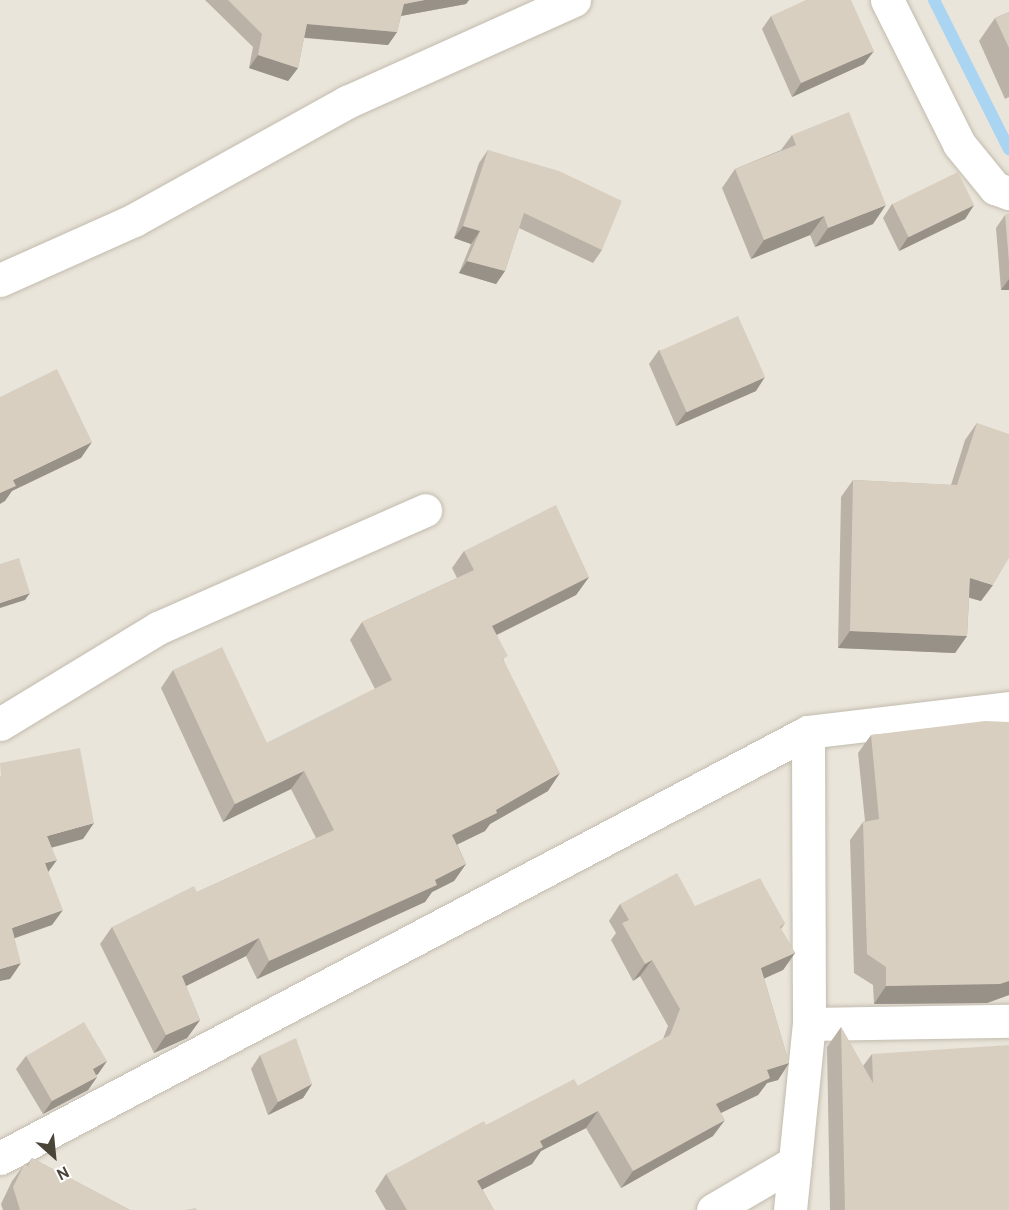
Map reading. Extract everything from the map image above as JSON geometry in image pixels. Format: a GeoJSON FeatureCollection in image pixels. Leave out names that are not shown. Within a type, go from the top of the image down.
{"type":"FeatureCollection","features":[{"type":"Feature","properties":{"kind":"street"},"geometry":{"type":"LineString","coordinates":[[0,280],[134,220],[346,102],[574,0]]}},
{"type":"Feature","properties":{"kind":"street"},"geometry":{"type":"LineString","coordinates":[[887,0],[959,144],[995,188],[1009,193]]}},
{"type":"Feature","properties":{"kind":"street"},"geometry":{"type":"LineString","coordinates":[[0,724],[158,628],[425,510]]}},
{"type":"Feature","properties":{"kind":"street"},"geometry":{"type":"LineString","coordinates":[[0,1158],[808,732],[1009,708]]}},
{"type":"Feature","properties":{"kind":"street"},"geometry":{"type":"LineString","coordinates":[[790,1210],[809,1024],[808,732]]}},
{"type":"Feature","properties":{"kind":"street"},"geometry":{"type":"LineString","coordinates":[[809,1024],[1009,1021]]}},
{"type":"Feature","properties":{"kind":"street"},"geometry":{"type":"LineString","coordinates":[[713,1210],[795,1162]]}},
{"type":"Feature","properties":{"kind":"shaded area"},"geometry":{"type":"Polygon","coordinates":[[[0,0],[1009,0],[1009,1210],[0,1210],[0,0]]]}},
{"type":"Feature","properties":{"kind":"building"},"geometry":{"type":"Polygon","coordinates":[[[228,0],[425,0],[404,4],[397,32],[307,24],[298,68],[258,55],[262,34],[228,0]]]}},
{"type":"Feature","properties":{"kind":"building"},"geometry":{"type":"Polygon","coordinates":[[[806,0],[851,0],[874,51],[801,83],[771,16],[806,0]]]}},
{"type":"Feature","properties":{"kind":"building"},"geometry":{"type":"Polygon","coordinates":[[[1009,12],[1009,48],[995,18],[1009,12]]]}},
{"type":"Feature","properties":{"kind":"building"},"geometry":{"type":"Polygon","coordinates":[[[849,112],[886,205],[828,228],[824,216],[764,240],[735,169],[796,145],[792,135],[849,112]]]}},
{"type":"Feature","properties":{"kind":"building"},"geometry":{"type":"Polygon","coordinates":[[[488,150],[559,171],[622,201],[602,250],[524,213],[505,271],[467,261],[480,231],[463,226],[488,150]]]}},
{"type":"Feature","properties":{"kind":"building"},"geometry":{"type":"Polygon","coordinates":[[[958,172],[974,205],[909,237],[892,204],[958,172]]]}},
{"type":"Feature","properties":{"kind":"building"},"geometry":{"type":"Polygon","coordinates":[[[1009,214],[1009,262],[1005,215],[1009,214]]]}},
{"type":"Feature","properties":{"kind":"building"},"geometry":{"type":"Polygon","coordinates":[[[738,316],[765,377],[687,412],[659,351],[738,316]]]}},
{"type":"Feature","properties":{"kind":"building"},"geometry":{"type":"Polygon","coordinates":[[[57,369],[92,442],[13,480],[16,486],[0,493],[0,397],[57,369]]]}},
{"type":"Feature","properties":{"kind":"building"},"geometry":{"type":"Polygon","coordinates":[[[977,423],[1009,434],[1009,558],[993,585],[970,578],[967,636],[850,631],[853,480],[957,485],[977,423]]]}},
{"type":"Feature","properties":{"kind":"building"},"geometry":{"type":"Polygon","coordinates":[[[556,505],[589,577],[492,626],[508,656],[503,659],[560,773],[496,810],[497,813],[452,835],[466,864],[435,880],[437,885],[269,961],[259,938],[182,976],[200,1020],[166,1035],[112,927],[194,886],[197,892],[334,830],[304,771],[235,804],[173,670],[222,647],[267,743],[392,680],[362,622],[474,570],[464,551],[556,505]]]}},
{"type":"Feature","properties":{"kind":"building"},"geometry":{"type":"Polygon","coordinates":[[[19,558],[30,593],[0,603],[0,564],[19,558]]]}},
{"type":"Feature","properties":{"kind":"building"},"geometry":{"type":"Polygon","coordinates":[[[985,721],[1009,722],[1009,981],[1000,984],[886,986],[886,967],[867,954],[863,822],[879,819],[871,735],[985,721]]]}},
{"type":"Feature","properties":{"kind":"building"},"geometry":{"type":"Polygon","coordinates":[[[80,748],[94,823],[47,836],[57,860],[45,863],[63,910],[12,928],[21,963],[0,969],[0,763],[80,748]]]}},
{"type":"Feature","properties":{"kind":"building"},"geometry":{"type":"Polygon","coordinates":[[[677,873],[695,906],[760,878],[785,923],[780,927],[795,953],[761,968],[789,1063],[767,1070],[770,1078],[716,1104],[725,1120],[633,1171],[598,1111],[540,1141],[543,1147],[477,1181],[494,1210],[407,1210],[386,1174],[484,1121],[486,1125],[574,1079],[578,1086],[670,1035],[680,1009],[652,960],[645,964],[622,923],[629,920],[620,904],[677,873]]]}},
{"type":"Feature","properties":{"kind":"building"},"geometry":{"type":"Polygon","coordinates":[[[84,1022],[107,1061],[93,1069],[97,1077],[52,1101],[26,1056],[84,1022]]]}},
{"type":"Feature","properties":{"kind":"building"},"geometry":{"type":"Polygon","coordinates":[[[841,1027],[873,1083],[872,1054],[1009,1045],[1009,1210],[845,1210],[841,1027]]]}},
{"type":"Feature","properties":{"kind":"building"},"geometry":{"type":"Polygon","coordinates":[[[296,1038],[312,1084],[278,1102],[260,1055],[296,1038]]]}},
{"type":"Feature","properties":{"kind":"building"},"geometry":{"type":"Polygon","coordinates":[[[32,1158],[130,1210],[20,1210],[13,1187],[24,1165],[28,1166],[32,1158]]]}},
{"type":"Feature","properties":{"kind":"waterway"},"geometry":{"type":"LineString","coordinates":[[934,0],[1009,149]]}}]}
